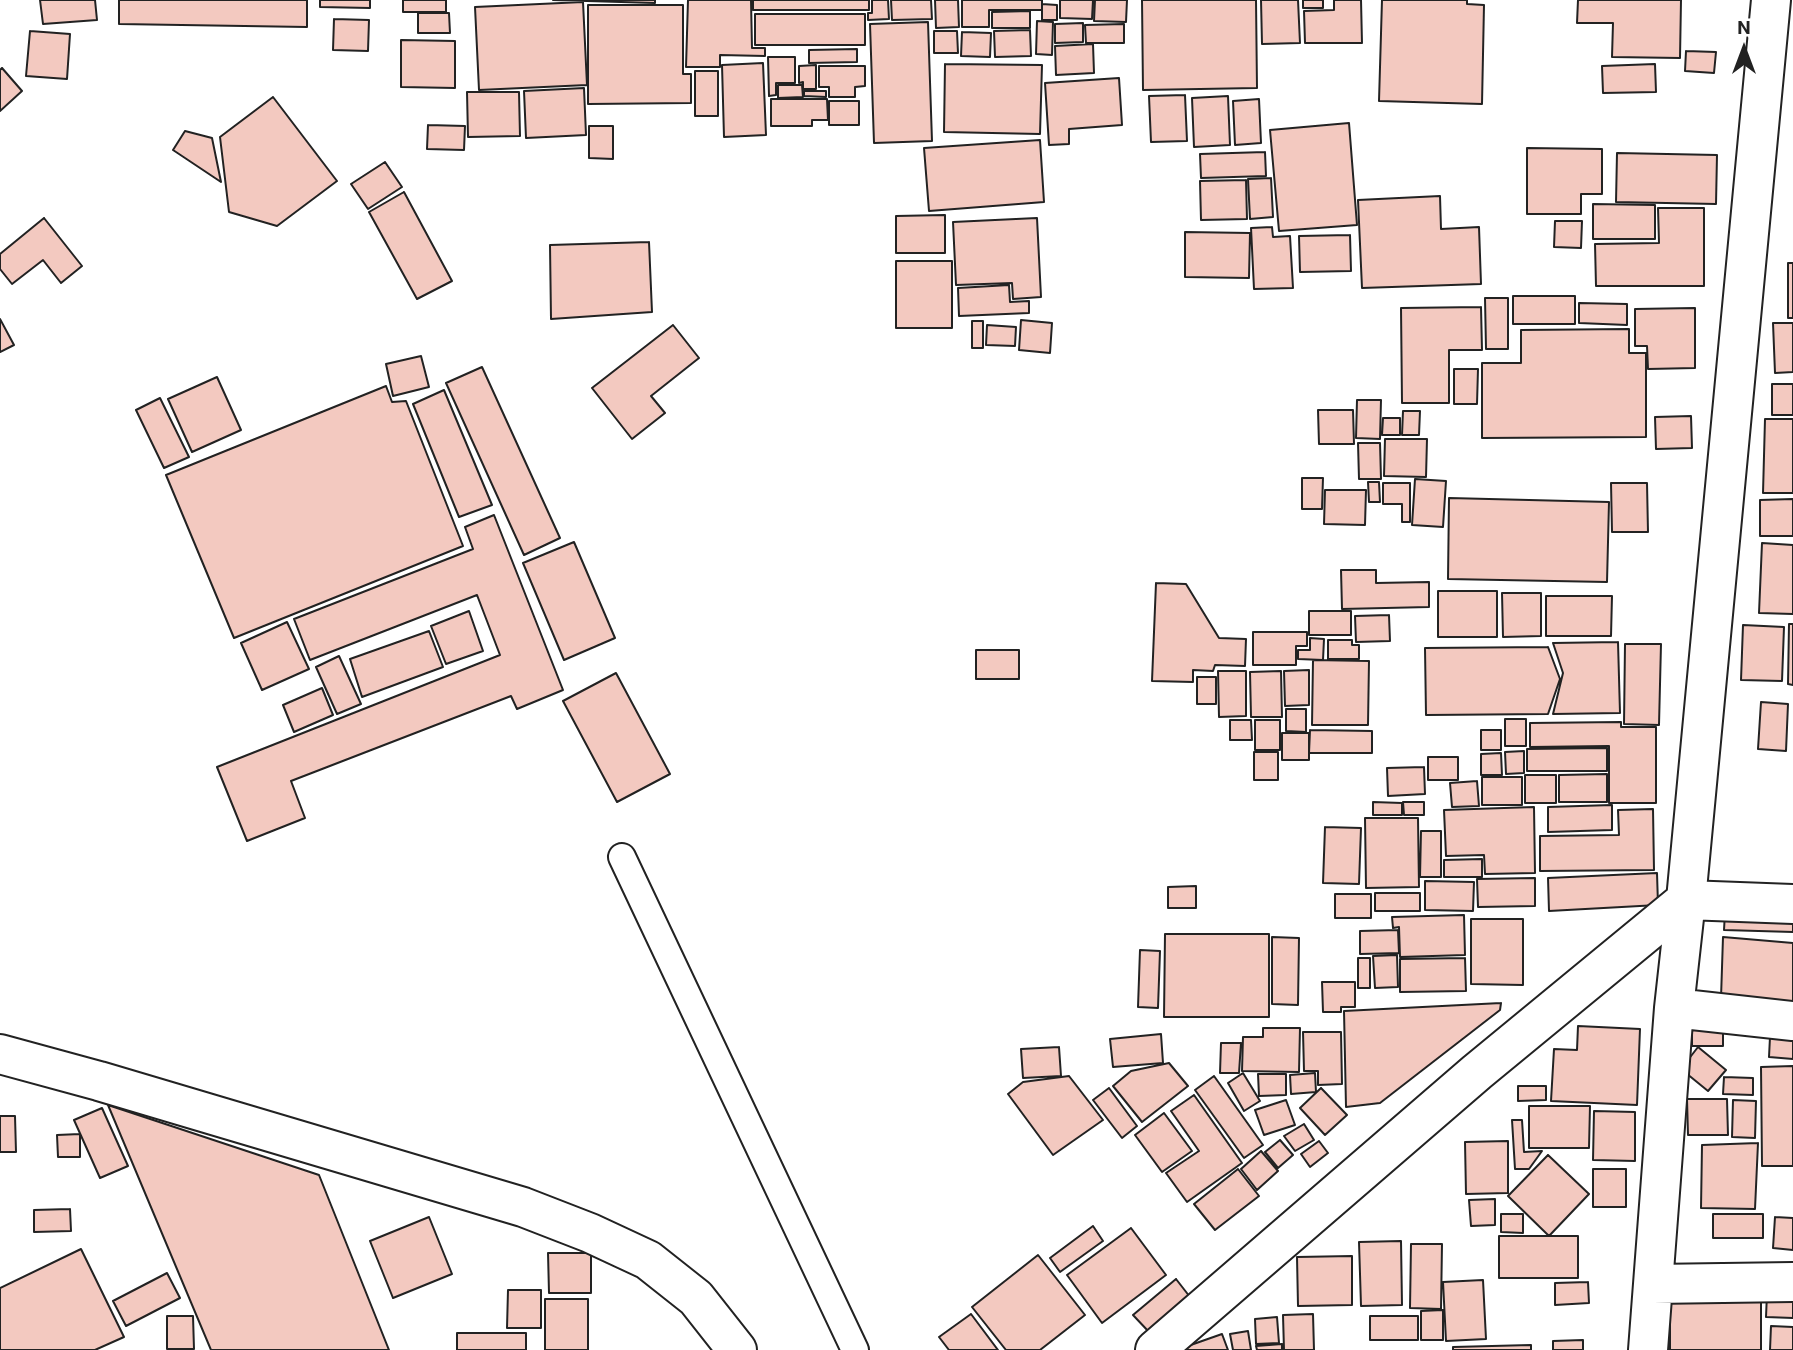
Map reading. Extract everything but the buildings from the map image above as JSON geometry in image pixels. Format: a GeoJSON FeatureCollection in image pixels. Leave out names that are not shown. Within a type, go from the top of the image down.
{"type":"FeatureCollection","features":[{"type":"Feature","properties":{"kind":"street"},"geometry":{"type":"LineString","coordinates":[[1648,1350],[1674,1008],[1771,0]]}},
{"type":"Feature","properties":{"kind":"street"},"geometry":{"type":"LineString","coordinates":[[1155,1350],[1477,1072],[1686,901],[1793,904]]}},
{"type":"Feature","properties":{"kind":"street"},"geometry":{"type":"LineString","coordinates":[[1674,1008],[1793,1021]]}},
{"type":"Feature","properties":{"kind":"street"},"geometry":{"type":"LineString","coordinates":[[0,1054],[509,1203],[590,1233],[648,1260],[696,1298],[737,1350]]}},
{"type":"Feature","properties":{"kind":"street"},"geometry":{"type":"LineString","coordinates":[[1653,1284],[1793,1282]]}},
{"type":"Feature","properties":{"kind":"lane"},"geometry":{"type":"LineString","coordinates":[[622,857],[855,1350]]}}]}
